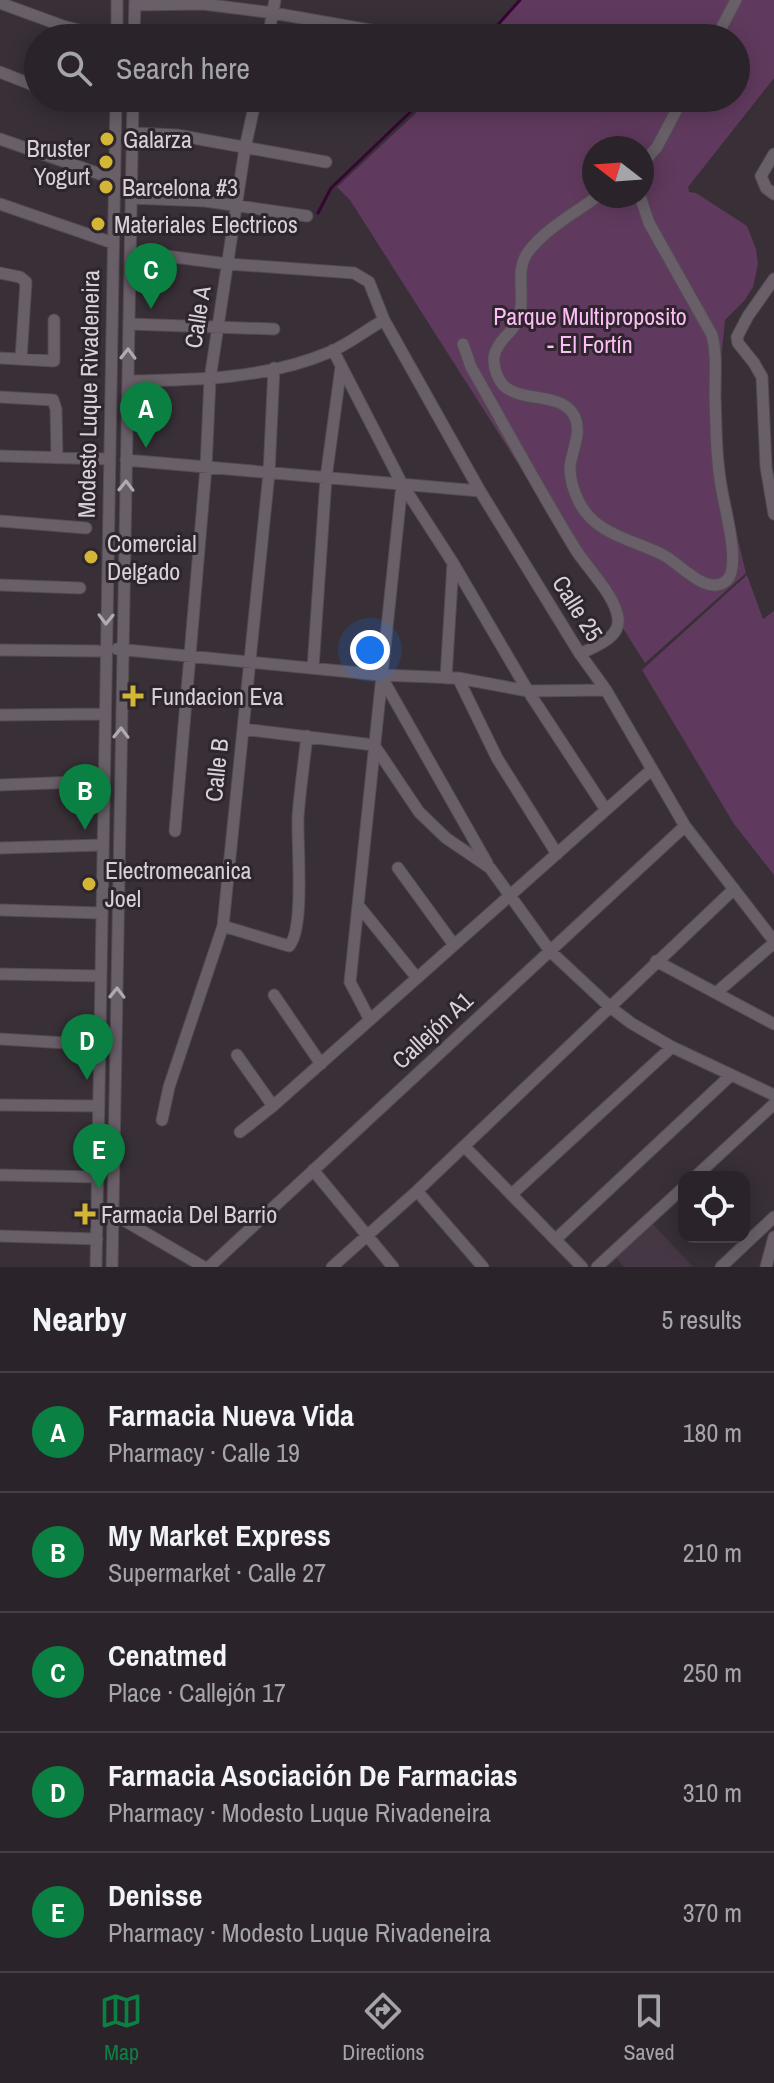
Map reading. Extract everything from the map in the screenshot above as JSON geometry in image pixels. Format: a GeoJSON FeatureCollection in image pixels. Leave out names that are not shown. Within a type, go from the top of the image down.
{"type":"FeatureCollection","features":[{"type":"Feature","properties":{"kind":"street"},"geometry":{"type":"LineString","coordinates":[[117,0],[117,24]]}},
{"type":"Feature","properties":{"kind":"street"},"geometry":{"type":"LineString","coordinates":[[271,24],[275,0]]}},
{"type":"Feature","properties":{"kind":"street"},"geometry":{"type":"LineString","coordinates":[[723,24],[736,0]]}},
{"type":"Feature","properties":{"kind":"street"},"geometry":{"type":"LineString","coordinates":[[134,24],[135,2],[203,4],[335,24]]}},
{"type":"Feature","properties":{"kind":"street"},"geometry":{"type":"LineString","coordinates":[[0,3],[58,24]]}},
{"type":"Feature","properties":{"kind":"street"},"geometry":{"type":"LineString","coordinates":[[0,72],[24,81]]}},
{"type":"Feature","properties":{"kind":"street","name":"Modesto Luque Rivadeneira"},"geometry":{"type":"LineString","coordinates":[[96,1267],[105,714],[102,651],[107,559],[116,112]]}},
{"type":"Feature","properties":{"kind":"street","name":"Modesto Luque Rivadeneira"},"geometry":{"type":"LineString","coordinates":[[112,1267],[133,112]]}},
{"type":"Feature","properties":{"kind":"street","name":"Calle A"},"geometry":{"type":"LineString","coordinates":[[175,831],[206,467],[210,379],[253,112]]}},
{"type":"Feature","properties":{"kind":"street"},"geometry":{"type":"LineString","coordinates":[[654,146],[675,112]]}},
{"type":"Feature","properties":{"kind":"street"},"geometry":{"type":"LineString","coordinates":[[133,133],[177,135],[326,162]]}},
{"type":"Feature","properties":{"kind":"street"},"geometry":{"type":"LineString","coordinates":[[0,139],[114,179]]}},
{"type":"Feature","properties":{"kind":"street"},"geometry":{"type":"LineString","coordinates":[[774,154],[761,176],[766,188],[774,194]]}},
{"type":"Feature","properties":{"kind":"street"},"geometry":{"type":"LineString","coordinates":[[131,198],[205,201],[307,216]]}},
{"type":"Feature","properties":{"kind":"street"},"geometry":{"type":"LineString","coordinates":[[0,204],[113,243]]}},
{"type":"Feature","properties":{"kind":"street"},"geometry":{"type":"LineString","coordinates":[[582,208],[537,240],[525,256],[520,268],[523,303],[518,322],[500,341],[494,357],[495,370],[501,384],[514,392],[566,406],[575,417],[578,433],[570,468],[572,485],[581,506],[600,526],[617,537],[667,557],[703,583],[717,585],[727,580],[733,570],[733,554],[718,469],[716,354],[712,335],[649,223],[644,208]]}},
{"type":"Feature","properties":{"kind":"street"},"geometry":{"type":"LineString","coordinates":[[151,254],[228,264]]}},
{"type":"Feature","properties":{"kind":"street","name":"Calle 25"},"geometry":{"type":"LineString","coordinates":[[228,264],[354,273],[369,282],[384,320],[480,491],[580,654],[606,690],[685,826],[774,942]]}},
{"type":"Feature","properties":{"kind":"street"},"geometry":{"type":"LineString","coordinates":[[0,273],[20,277],[26,282],[21,359]]}},
{"type":"Feature","properties":{"kind":"street"},"geometry":{"type":"LineString","coordinates":[[774,279],[737,337],[762,377],[762,423],[774,514]]}},
{"type":"Feature","properties":{"kind":"street"},"geometry":{"type":"LineString","coordinates":[[0,358],[54,361],[54,320]]}},
{"type":"Feature","properties":{"kind":"street"},"geometry":{"type":"LineString","coordinates":[[128,381],[210,379],[307,361],[333,350],[384,320]]}},
{"type":"Feature","properties":{"kind":"street"},"geometry":{"type":"LineString","coordinates":[[129,324],[274,329]]}},
{"type":"Feature","properties":{"kind":"street"},"geometry":{"type":"LineString","coordinates":[[463,344],[478,380],[618,617],[617,629],[608,640],[580,654]]}},
{"type":"Feature","properties":{"kind":"street"},"geometry":{"type":"LineString","coordinates":[[333,350],[402,484],[453,563],[528,691],[606,810]]}},
{"type":"Feature","properties":{"kind":"street"},"geometry":{"type":"LineString","coordinates":[[313,668],[326,478],[341,367]]}},
{"type":"Feature","properties":{"kind":"street","name":"Calle B"},"geometry":{"type":"LineString","coordinates":[[162,1120],[169,1087],[223,926],[269,473],[274,368]]}},
{"type":"Feature","properties":{"kind":"street"},"geometry":{"type":"LineString","coordinates":[[0,397],[53,400],[57,458]]}},
{"type":"Feature","properties":{"kind":"street"},"geometry":{"type":"LineString","coordinates":[[762,423],[774,414]]}},
{"type":"Feature","properties":{"kind":"street"},"geometry":{"type":"LineString","coordinates":[[0,456],[109,459]]}},
{"type":"Feature","properties":{"kind":"street"},"geometry":{"type":"LineString","coordinates":[[126,460],[480,491]]}},
{"type":"Feature","properties":{"kind":"street"},"geometry":{"type":"LineString","coordinates":[[370,1020],[350,982],[402,484]]}},
{"type":"Feature","properties":{"kind":"street"},"geometry":{"type":"LineString","coordinates":[[0,521],[86,528]]}},
{"type":"Feature","properties":{"kind":"street"},"geometry":{"type":"LineString","coordinates":[[107,559],[112,563],[114,574],[125,575]]}},
{"type":"Feature","properties":{"kind":"street"},"geometry":{"type":"LineString","coordinates":[[453,563],[452,678],[557,854]]}},
{"type":"Feature","properties":{"kind":"street"},"geometry":{"type":"LineString","coordinates":[[0,585],[80,588]]}},
{"type":"Feature","properties":{"kind":"street"},"geometry":{"type":"LineString","coordinates":[[0,650],[102,651],[123,648],[381,675],[452,678],[528,691],[606,690]]}},
{"type":"Feature","properties":{"kind":"street"},"geometry":{"type":"LineString","coordinates":[[381,675],[490,868],[550,951],[631,1023],[672,1047],[774,1095]]}},
{"type":"Feature","properties":{"kind":"street"},"geometry":{"type":"LineString","coordinates":[[105,680],[116,681],[116,694],[121,706]]}},
{"type":"Feature","properties":{"kind":"street"},"geometry":{"type":"LineString","coordinates":[[0,715],[105,714]]}},
{"type":"Feature","properties":{"kind":"street"},"geometry":{"type":"LineString","coordinates":[[243,729],[374,745],[419,812],[434,828],[490,868]]}},
{"type":"Feature","properties":{"kind":"street"},"geometry":{"type":"LineString","coordinates":[[223,926],[278,944],[289,946],[293,942],[298,912],[298,816],[307,736]]}},
{"type":"Feature","properties":{"kind":"street"},"geometry":{"type":"LineString","coordinates":[[240,1132],[321,1064],[651,770]]}},
{"type":"Feature","properties":{"kind":"street"},"geometry":{"type":"LineString","coordinates":[[0,785],[104,781]]}},
{"type":"Feature","properties":{"kind":"street","name":"Callejón A1"},"geometry":{"type":"LineString","coordinates":[[206,1267],[685,826]]}},
{"type":"Feature","properties":{"kind":"street"},"geometry":{"type":"LineString","coordinates":[[0,848],[103,845]]}},
{"type":"Feature","properties":{"kind":"street"},"geometry":{"type":"LineString","coordinates":[[398,868],[454,945]]}},
{"type":"Feature","properties":{"kind":"street"},"geometry":{"type":"LineString","coordinates":[[332,1267],[417,1191],[734,889]]}},
{"type":"Feature","properties":{"kind":"street"},"geometry":{"type":"LineString","coordinates":[[358,905],[417,978]]}},
{"type":"Feature","properties":{"kind":"street"},"geometry":{"type":"LineString","coordinates":[[0,910],[102,913]]}},
{"type":"Feature","properties":{"kind":"street"},"geometry":{"type":"LineString","coordinates":[[716,993],[774,942]]}},
{"type":"Feature","properties":{"kind":"street"},"geometry":{"type":"LineString","coordinates":[[656,961],[774,1024]]}},
{"type":"Feature","properties":{"kind":"street"},"geometry":{"type":"LineString","coordinates":[[0,974],[101,976]]}},
{"type":"Feature","properties":{"kind":"street"},"geometry":{"type":"LineString","coordinates":[[274,995],[321,1064]]}},
{"type":"Feature","properties":{"kind":"street"},"geometry":{"type":"LineString","coordinates":[[101,1012],[111,1023],[117,1058]]}},
{"type":"Feature","properties":{"kind":"street"},"geometry":{"type":"LineString","coordinates":[[0,1039],[100,1045]]}},
{"type":"Feature","properties":{"kind":"street"},"geometry":{"type":"LineString","coordinates":[[512,1194],[672,1047]]}},
{"type":"Feature","properties":{"kind":"street"},"geometry":{"type":"LineString","coordinates":[[237,1055],[273,1106]]}},
{"type":"Feature","properties":{"kind":"street"},"geometry":{"type":"LineString","coordinates":[[556,1239],[731,1075]]}},
{"type":"Feature","properties":{"kind":"street"},"geometry":{"type":"LineString","coordinates":[[701,1171],[774,1104]]}},
{"type":"Feature","properties":{"kind":"street"},"geometry":{"type":"LineString","coordinates":[[0,1105],[99,1106]]}},
{"type":"Feature","properties":{"kind":"street"},"geometry":{"type":"LineString","coordinates":[[98,1126],[115,1131]]}},
{"type":"Feature","properties":{"kind":"street"},"geometry":{"type":"LineString","coordinates":[[464,1146],[582,1267]]}},
{"type":"Feature","properties":{"kind":"street"},"geometry":{"type":"LineString","coordinates":[[313,1170],[393,1267]]}},
{"type":"Feature","properties":{"kind":"street"},"geometry":{"type":"LineString","coordinates":[[0,1175],[98,1177]]}},
{"type":"Feature","properties":{"kind":"street"},"geometry":{"type":"LineString","coordinates":[[417,1191],[483,1267]]}},
{"type":"Feature","properties":{"kind":"street"},"geometry":{"type":"LineString","coordinates":[[597,1267],[678,1193]]}},
{"type":"Feature","properties":{"kind":"street"},"geometry":{"type":"LineString","coordinates":[[97,1205],[206,1267]]}},
{"type":"Feature","properties":{"kind":"street"},"geometry":{"type":"LineString","coordinates":[[721,1267],[774,1217]]}},
{"type":"Feature","properties":{"kind":"street"},"geometry":{"type":"LineString","coordinates":[[0,1236],[97,1239]]}},
{"type":"Feature","properties":{"kind":"street"},"geometry":{"type":"LineString","coordinates":[[766,1267],[774,1237]]}},
{"type":"Feature","properties":{"kind":"shaded area"},"geometry":{"type":"Polygon","coordinates":[[[651,1222],[693,1267],[624,1267],[614,1256],[651,1222]]]}},
{"type":"Feature","properties":{"kind":"green space","name":"Parque Multiproposito - El Fortín"},"geometry":{"type":"Polygon","coordinates":[[[521,0],[774,0],[774,78],[750,108],[750,24],[500,24],[521,0]]]}},
{"type":"Feature","properties":{"kind":"green space","name":"Parque Multiproposito - El Fortín"},"geometry":{"type":"Polygon","coordinates":[[[417,112],[747,112],[688,187],[689,192],[696,193],[747,226],[756,249],[758,264],[753,287],[725,320],[719,380],[722,474],[746,573],[645,663],[350,200],[337,187],[417,112]]]}},
{"type":"Feature","properties":{"kind":"green space"},"geometry":{"type":"Polygon","coordinates":[[[747,575],[763,619],[774,611],[774,875],[734,824],[642,670],[747,575]]]}},
{"type":"Feature","properties":{"kind":"waterway"},"geometry":{"type":"LineString","coordinates":[[499,24],[520,0]]}},
{"type":"Feature","properties":{"kind":"waterway"},"geometry":{"type":"LineString","coordinates":[[318,213],[331,188],[410,112]]}},
{"type":"Feature","properties":{"kind":"place","name":"Galarza"},"geometry":{"type":"Point","coordinates":[107,139]}},
{"type":"Feature","properties":{"kind":"place","name":"Bruster Yogurt"},"geometry":{"type":"Point","coordinates":[106,162]}},
{"type":"Feature","properties":{"kind":"place","name":"Barcelona #3"},"geometry":{"type":"Point","coordinates":[106,187]}},
{"type":"Feature","properties":{"kind":"place","name":"Materiales Electricos"},"geometry":{"type":"Point","coordinates":[98,224]}},
{"type":"Feature","properties":{"kind":"place","name":"Cenatmed"},"geometry":{"type":"Point","coordinates":[151,309]}},
{"type":"Feature","properties":{"kind":"place","name":"Farmacia Nueva Vida"},"geometry":{"type":"Point","coordinates":[146,448]}},
{"type":"Feature","properties":{"kind":"place","name":"Comercial Delgado"},"geometry":{"type":"Point","coordinates":[91,557]}},
{"type":"Feature","properties":{"kind":"place","name":"Fundacion Eva"},"geometry":{"type":"Point","coordinates":[133,696]}},
{"type":"Feature","properties":{"kind":"place","name":"My Market Express"},"geometry":{"type":"Point","coordinates":[85,830]}},
{"type":"Feature","properties":{"kind":"place","name":"Electromecanica Joel"},"geometry":{"type":"Point","coordinates":[89,884]}},
{"type":"Feature","properties":{"kind":"place","name":"Farmacia Asociación De Farmacias"},"geometry":{"type":"Point","coordinates":[87,1080]}},
{"type":"Feature","properties":{"kind":"place","name":"Denisse"},"geometry":{"type":"Point","coordinates":[99,1189]}},
{"type":"Feature","properties":{"kind":"place","name":"Farmacia Del Barrio"},"geometry":{"type":"Point","coordinates":[85,1214]}}]}
